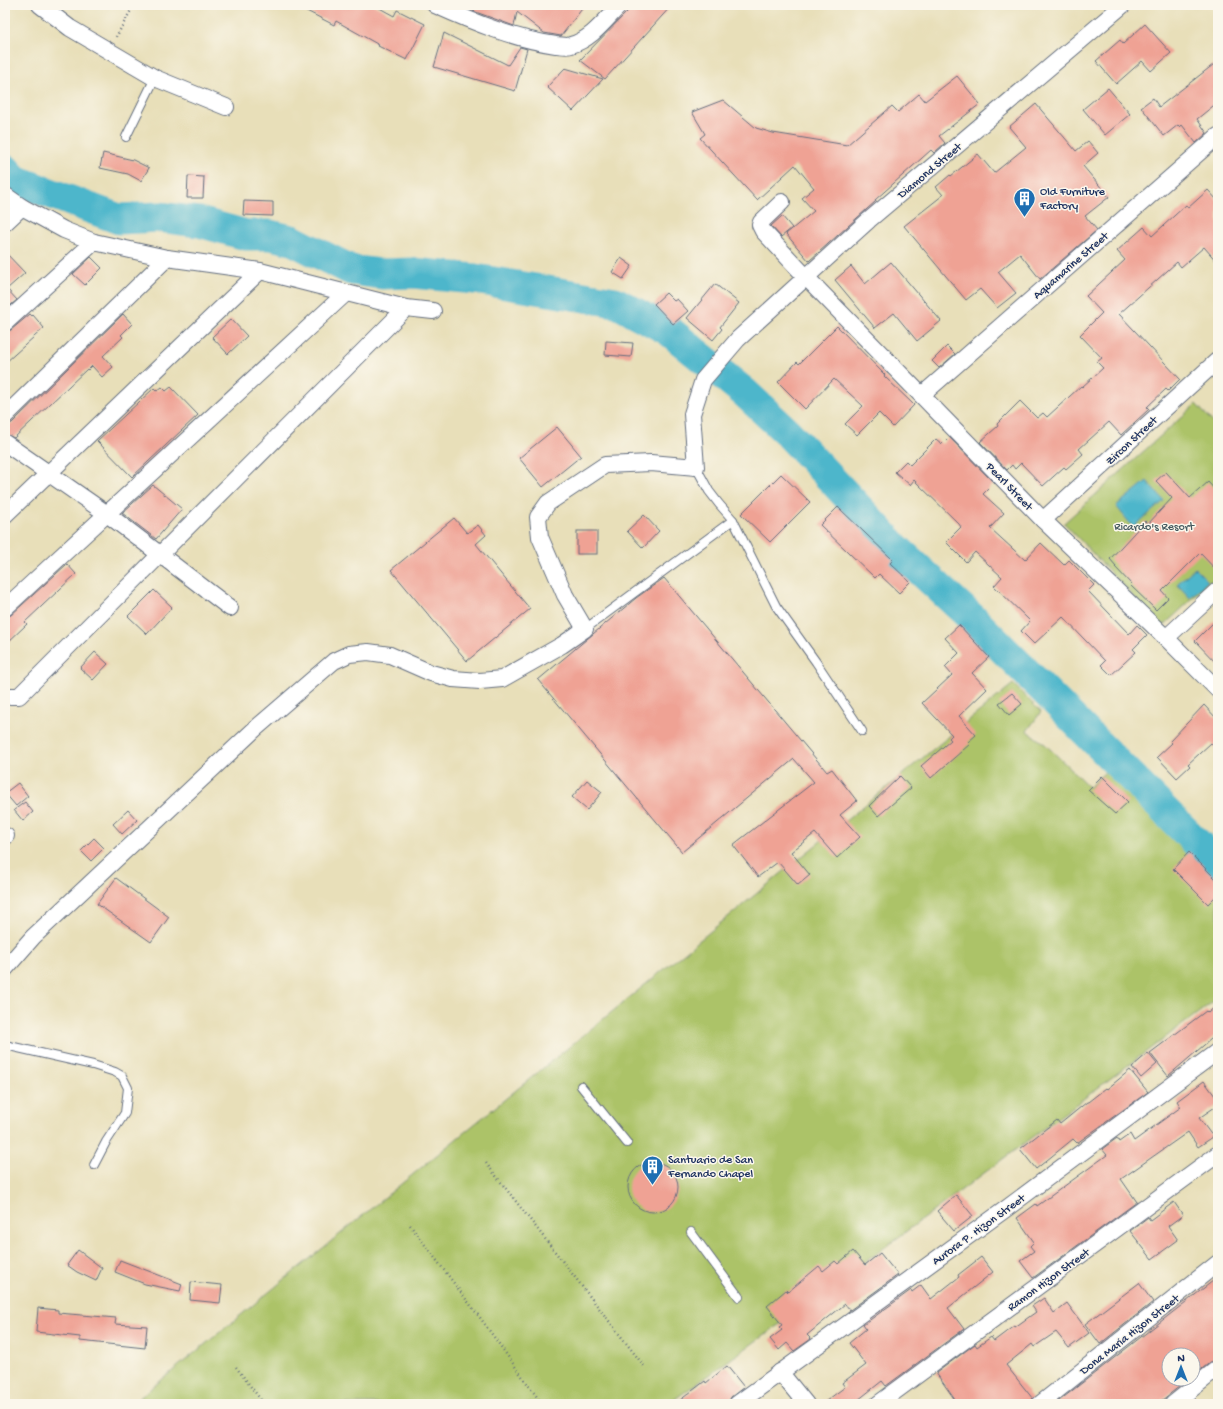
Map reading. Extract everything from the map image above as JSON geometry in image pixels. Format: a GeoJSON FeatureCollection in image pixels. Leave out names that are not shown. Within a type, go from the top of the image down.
{"type":"FeatureCollection","features":[{"type":"Feature","properties":{"kind":"street"},"geometry":{"type":"LineString","coordinates":[[40,5],[70,28],[155,78],[226,107]]}},
{"type":"Feature","properties":{"kind":"street"},"geometry":{"type":"LineString","coordinates":[[435,5],[471,21],[531,40],[569,46],[583,40],[597,29],[620,5]]}},
{"type":"Feature","properties":{"kind":"street","name":"Diamond Street"},"geometry":{"type":"LineString","coordinates":[[696,467],[692,414],[703,380],[738,339],[870,220],[1123,5]]}},
{"type":"Feature","properties":{"kind":"street","name":"Aquamarine Street"},"geometry":{"type":"LineString","coordinates":[[922,395],[1218,136]]}},
{"type":"Feature","properties":{"kind":"street"},"geometry":{"type":"LineString","coordinates":[[5,196],[64,230],[94,242],[167,258],[260,271],[406,308],[433,311]]}},
{"type":"Feature","properties":{"kind":"street","name":"Pearl Street"},"geometry":{"type":"LineString","coordinates":[[782,202],[761,222],[761,228],[806,277],[1043,520],[1218,690]]}},
{"type":"Feature","properties":{"kind":"street"},"geometry":{"type":"LineString","coordinates":[[5,223],[22,207]]}},
{"type":"Feature","properties":{"kind":"street"},"geometry":{"type":"LineString","coordinates":[[5,323],[94,242]]}},
{"type":"Feature","properties":{"kind":"street"},"geometry":{"type":"LineString","coordinates":[[5,416],[167,258]]}},
{"type":"Feature","properties":{"kind":"street"},"geometry":{"type":"LineString","coordinates":[[5,515],[260,271]]}},
{"type":"Feature","properties":{"kind":"street"},"geometry":{"type":"LineString","coordinates":[[5,608],[346,292]]}},
{"type":"Feature","properties":{"kind":"street"},"geometry":{"type":"LineString","coordinates":[[5,696],[19,696],[406,308]]}},
{"type":"Feature","properties":{"kind":"street","name":"Zircon Street"},"geometry":{"type":"LineString","coordinates":[[1043,520],[1218,360]]}},
{"type":"Feature","properties":{"kind":"street"},"geometry":{"type":"LineString","coordinates":[[5,443],[108,514],[230,608]]}},
{"type":"Feature","properties":{"kind":"street"},"geometry":{"type":"LineString","coordinates":[[5,969],[33,937],[255,729],[334,661],[349,654],[368,652],[390,655],[431,673],[453,679],[480,681],[502,679],[562,645],[585,629],[565,595],[540,537],[538,517],[548,503],[605,465],[651,463],[696,467]]}},
{"type":"Feature","properties":{"kind":"street"},"geometry":{"type":"LineString","coordinates":[[1166,638],[1218,590]]}},
{"type":"Feature","properties":{"kind":"street","name":"Aurora P. Hizon Street"},"geometry":{"type":"LineString","coordinates":[[737,1404],[970,1235],[1218,1051]]}},
{"type":"Feature","properties":{"kind":"street","name":"Ramon Hizon Street"},"geometry":{"type":"LineString","coordinates":[[878,1404],[1218,1154]]}},
{"type":"Feature","properties":{"kind":"street","name":"Dona Maria Hizon Street"},"geometry":{"type":"LineString","coordinates":[[1040,1404],[1218,1264]]}},
{"type":"Feature","properties":{"kind":"street"},"geometry":{"type":"LineString","coordinates":[[1173,1404],[1218,1368]]}},
{"type":"Feature","properties":{"kind":"street"},"geometry":{"type":"LineString","coordinates":[[780,1372],[806,1404]]}},
{"type":"Feature","properties":{"kind":"lane"},"geometry":{"type":"LineString","coordinates":[[126,137],[155,78]]}},
{"type":"Feature","properties":{"kind":"lane"},"geometry":{"type":"LineString","coordinates":[[696,467],[709,491],[733,520],[776,606],[816,662],[862,731]]}},
{"type":"Feature","properties":{"kind":"lane"},"geometry":{"type":"LineString","coordinates":[[585,629],[733,520]]}},
{"type":"Feature","properties":{"kind":"lane"},"geometry":{"type":"LineString","coordinates":[[5,1045],[93,1065],[115,1072],[122,1076],[128,1088],[125,1113],[106,1142],[94,1165]]}},
{"type":"Feature","properties":{"kind":"lane"},"geometry":{"type":"LineString","coordinates":[[581,1086],[627,1143]]}},
{"type":"Feature","properties":{"kind":"lane"},"geometry":{"type":"LineString","coordinates":[[691,1232],[739,1297]]}},
{"type":"Feature","properties":{"kind":"path"},"geometry":{"type":"LineString","coordinates":[[107,51],[134,5]]}},
{"type":"Feature","properties":{"kind":"path"},"geometry":{"type":"LineString","coordinates":[[486,1163],[644,1366]]}},
{"type":"Feature","properties":{"kind":"path"},"geometry":{"type":"LineString","coordinates":[[410,1225],[542,1404]]}},
{"type":"Feature","properties":{"kind":"path"},"geometry":{"type":"LineString","coordinates":[[236,1367],[264,1404]]}},
{"type":"Feature","properties":{"kind":"green space","name":"Ricardo's Resort"},"geometry":{"type":"Polygon","coordinates":[[[1196,404],[1218,428],[1218,575],[1162,627],[1064,523],[1196,404]]]}},
{"type":"Feature","properties":{"kind":"green space"},"geometry":{"type":"Polygon","coordinates":[[[1013,684],[1041,712],[1027,731],[1045,744],[1089,787],[1105,772],[1218,871],[1218,998],[840,1281],[668,1404],[132,1404],[1013,684]]]}},
{"type":"Feature","properties":{"kind":"water"},"geometry":{"type":"Polygon","coordinates":[[[1147,481],[1164,501],[1133,527],[1116,506],[1147,481]]]}},
{"type":"Feature","properties":{"kind":"water"},"geometry":{"type":"Polygon","coordinates":[[[1195,568],[1208,581],[1190,598],[1177,584],[1195,568]]]}},
{"type":"Feature","properties":{"kind":"building"},"geometry":{"type":"Polygon","coordinates":[[[295,5],[374,5],[394,16],[397,10],[425,24],[407,60],[378,46],[379,45],[336,21],[334,25],[295,5]]]}},
{"type":"Feature","properties":{"kind":"building"},"geometry":{"type":"Polygon","coordinates":[[[475,5],[585,5],[561,36],[544,33],[517,12],[514,26],[473,11],[475,5]]]}},
{"type":"Feature","properties":{"kind":"building"},"geometry":{"type":"Polygon","coordinates":[[[629,5],[672,5],[605,79],[580,60],[627,12],[629,5]]]}},
{"type":"Feature","properties":{"kind":"building"},"geometry":{"type":"Polygon","coordinates":[[[1145,24],[1171,53],[1151,71],[1142,61],[1116,84],[1096,61],[1120,40],[1123,44],[1145,24]]]}},
{"type":"Feature","properties":{"kind":"building"},"geometry":{"type":"Polygon","coordinates":[[[444,33],[508,65],[520,47],[527,49],[515,91],[434,67],[444,33]]]}},
{"type":"Feature","properties":{"kind":"building"},"geometry":{"type":"Polygon","coordinates":[[[1218,61],[1218,102],[1197,119],[1207,133],[1196,143],[1182,125],[1180,127],[1178,125],[1164,136],[1141,107],[1153,98],[1159,107],[1218,61]]]}},
{"type":"Feature","properties":{"kind":"building"},"geometry":{"type":"Polygon","coordinates":[[[565,68],[603,79],[573,111],[547,87],[565,68]]]}},
{"type":"Feature","properties":{"kind":"building"},"geometry":{"type":"Polygon","coordinates":[[[957,76],[980,104],[939,136],[945,143],[934,153],[931,150],[809,261],[786,234],[814,211],[802,198],[814,188],[795,165],[757,200],[700,138],[705,134],[692,112],[723,100],[756,128],[773,133],[847,145],[892,106],[898,112],[919,94],[925,101],[957,76]]]}},
{"type":"Feature","properties":{"kind":"building"},"geometry":{"type":"Polygon","coordinates":[[[1108,88],[1130,114],[1105,135],[1083,109],[1108,88]]]}},
{"type":"Feature","properties":{"kind":"building"},"geometry":{"type":"Polygon","coordinates":[[[1036,104],[1076,151],[1088,141],[1098,153],[1083,166],[1109,197],[1085,216],[1097,230],[1040,279],[1020,254],[998,272],[1016,293],[997,308],[980,289],[966,300],[904,226],[943,195],[936,187],[978,154],[994,173],[1026,147],[1009,127],[1036,104]]]}},
{"type":"Feature","properties":{"kind":"building"},"geometry":{"type":"Polygon","coordinates":[[[103,153],[133,160],[149,168],[141,181],[128,174],[100,168],[103,153]]]}},
{"type":"Feature","properties":{"kind":"building"},"geometry":{"type":"Polygon","coordinates":[[[188,176],[204,177],[203,198],[187,198],[188,176]]]}},
{"type":"Feature","properties":{"kind":"building"},"geometry":{"type":"Polygon","coordinates":[[[1208,190],[1218,201],[1218,263],[1204,247],[1181,267],[1177,262],[1119,314],[1180,379],[1168,391],[1166,389],[1147,407],[1149,409],[1121,435],[1109,422],[1079,449],[1083,454],[1066,469],[1064,467],[1043,486],[1021,463],[1015,469],[1012,465],[1007,470],[980,442],[998,426],[997,424],[1020,401],[1037,418],[1043,413],[1047,417],[1103,368],[1097,362],[1102,358],[1080,335],[1102,313],[1086,296],[1125,260],[1117,251],[1144,227],[1152,236],[1186,205],[1188,208],[1208,190]]]}},
{"type":"Feature","properties":{"kind":"building"},"geometry":{"type":"Polygon","coordinates":[[[244,201],[273,202],[273,216],[243,215],[244,201]]]}},
{"type":"Feature","properties":{"kind":"building"},"geometry":{"type":"Polygon","coordinates":[[[782,216],[792,228],[781,237],[771,226],[782,216]]]}},
{"type":"Feature","properties":{"kind":"building"},"geometry":{"type":"Polygon","coordinates":[[[5,252],[25,273],[7,289],[17,300],[5,310],[5,252]]]}},
{"type":"Feature","properties":{"kind":"building"},"geometry":{"type":"Polygon","coordinates":[[[91,257],[102,268],[85,285],[73,274],[91,257]]]}},
{"type":"Feature","properties":{"kind":"building"},"geometry":{"type":"Polygon","coordinates":[[[621,258],[632,266],[623,279],[612,272],[621,258]]]}},
{"type":"Feature","properties":{"kind":"building"},"geometry":{"type":"Polygon","coordinates":[[[891,262],[941,321],[917,341],[894,313],[875,328],[835,280],[851,266],[865,284],[891,262]]]}},
{"type":"Feature","properties":{"kind":"building"},"geometry":{"type":"Polygon","coordinates":[[[715,284],[739,303],[720,327],[722,329],[713,340],[687,318],[715,284]]]}},
{"type":"Feature","properties":{"kind":"building"},"geometry":{"type":"Polygon","coordinates":[[[666,293],[674,301],[677,299],[688,311],[673,324],[654,304],[666,293]]]}},
{"type":"Feature","properties":{"kind":"building"},"geometry":{"type":"Polygon","coordinates":[[[30,314],[32,316],[33,315],[44,328],[5,363],[5,332],[11,330],[30,314]]]}},
{"type":"Feature","properties":{"kind":"building"},"geometry":{"type":"Polygon","coordinates":[[[123,314],[132,324],[121,335],[123,337],[103,356],[113,367],[102,377],[92,366],[88,370],[87,369],[14,438],[5,434],[5,425],[12,423],[123,314]]]}},
{"type":"Feature","properties":{"kind":"building"},"geometry":{"type":"Polygon","coordinates":[[[231,319],[247,336],[228,354],[212,337],[231,319]]]}},
{"type":"Feature","properties":{"kind":"building"},"geometry":{"type":"Polygon","coordinates":[[[837,326],[885,375],[884,376],[914,405],[893,427],[879,413],[857,435],[845,424],[863,406],[834,379],[805,409],[778,382],[797,362],[799,364],[837,326]]]}},
{"type":"Feature","properties":{"kind":"building"},"geometry":{"type":"Polygon","coordinates":[[[606,341],[633,343],[631,357],[605,355],[606,341]]]}},
{"type":"Feature","properties":{"kind":"building"},"geometry":{"type":"Polygon","coordinates":[[[947,346],[955,354],[939,368],[932,361],[947,346]]]}},
{"type":"Feature","properties":{"kind":"building"},"geometry":{"type":"Polygon","coordinates":[[[162,387],[166,391],[171,387],[198,415],[132,477],[97,441],[154,388],[157,391],[162,387]]]}},
{"type":"Feature","properties":{"kind":"building"},"geometry":{"type":"Polygon","coordinates":[[[557,427],[581,456],[543,487],[519,458],[557,427]]]}},
{"type":"Feature","properties":{"kind":"building"},"geometry":{"type":"Polygon","coordinates":[[[949,437],[994,483],[983,494],[1004,513],[990,528],[1025,560],[1041,543],[1064,565],[1069,560],[1094,585],[1088,591],[1129,634],[1137,625],[1147,635],[1133,649],[1136,652],[1111,675],[1101,665],[1105,661],[1063,617],[1034,644],[1021,631],[1030,621],[994,586],[1002,577],[975,552],[966,562],[946,542],[961,527],[959,524],[914,480],[910,485],[895,472],[906,461],[910,465],[936,439],[942,444],[949,437]]]}},
{"type":"Feature","properties":{"kind":"building"},"geometry":{"type":"Polygon","coordinates":[[[1166,472],[1190,498],[1208,482],[1218,493],[1218,572],[1200,553],[1162,591],[1168,598],[1156,610],[1131,586],[1132,585],[1115,567],[1116,566],[1110,559],[1145,521],[1148,524],[1172,498],[1156,481],[1166,472]]]}},
{"type":"Feature","properties":{"kind":"building"},"geometry":{"type":"Polygon","coordinates":[[[781,474],[810,502],[770,542],[741,514],[781,474]]]}},
{"type":"Feature","properties":{"kind":"building"},"geometry":{"type":"Polygon","coordinates":[[[153,485],[182,509],[156,539],[122,513],[153,485]]]}},
{"type":"Feature","properties":{"kind":"building"},"geometry":{"type":"Polygon","coordinates":[[[838,507],[893,560],[890,563],[910,582],[899,593],[879,574],[875,578],[820,525],[838,507]]]}},
{"type":"Feature","properties":{"kind":"building"},"geometry":{"type":"Polygon","coordinates":[[[644,515],[659,531],[643,548],[627,531],[644,515]]]}},
{"type":"Feature","properties":{"kind":"building"},"geometry":{"type":"Polygon","coordinates":[[[454,518],[467,533],[478,525],[486,535],[476,544],[530,609],[467,661],[391,570],[454,518]]]}},
{"type":"Feature","properties":{"kind":"building"},"geometry":{"type":"Polygon","coordinates":[[[577,531],[597,531],[597,554],[577,554],[577,531]]]}},
{"type":"Feature","properties":{"kind":"building"},"geometry":{"type":"Polygon","coordinates":[[[67,564],[76,574],[25,622],[27,624],[5,645],[5,617],[11,615],[67,564]]]}},
{"type":"Feature","properties":{"kind":"building"},"geometry":{"type":"Polygon","coordinates":[[[664,578],[827,772],[832,769],[857,801],[840,815],[860,837],[837,858],[815,833],[791,852],[810,875],[798,885],[778,862],[758,877],[733,845],[814,782],[794,759],[682,852],[538,680],[636,598],[664,578]]]}},
{"type":"Feature","properties":{"kind":"building"},"geometry":{"type":"Polygon","coordinates":[[[154,590],[172,607],[147,634],[128,616],[154,590]]]}},
{"type":"Feature","properties":{"kind":"building"},"geometry":{"type":"Polygon","coordinates":[[[1218,618],[1218,665],[1195,641],[1218,618]]]}},
{"type":"Feature","properties":{"kind":"building"},"geometry":{"type":"Polygon","coordinates":[[[959,625],[989,657],[972,673],[987,689],[959,716],[976,735],[968,742],[970,744],[931,778],[921,766],[951,740],[949,738],[952,735],[922,703],[952,675],[945,667],[959,653],[945,638],[959,625]]]}},
{"type":"Feature","properties":{"kind":"building"},"geometry":{"type":"Polygon","coordinates":[[[95,652],[108,664],[93,680],[80,668],[95,652]]]}},
{"type":"Feature","properties":{"kind":"building"},"geometry":{"type":"Polygon","coordinates":[[[1012,693],[1022,704],[1009,715],[999,703],[1012,693]]]}},
{"type":"Feature","properties":{"kind":"building"},"geometry":{"type":"Polygon","coordinates":[[[1204,705],[1218,720],[1218,750],[1211,743],[1188,764],[1190,766],[1177,778],[1157,757],[1172,743],[1170,741],[1204,705]]]}},
{"type":"Feature","properties":{"kind":"building"},"geometry":{"type":"Polygon","coordinates":[[[900,776],[911,788],[878,816],[869,806],[900,776]]]}},
{"type":"Feature","properties":{"kind":"building"},"geometry":{"type":"Polygon","coordinates":[[[1102,776],[1128,802],[1115,814],[1088,790],[1102,776]]]}},
{"type":"Feature","properties":{"kind":"building"},"geometry":{"type":"Polygon","coordinates":[[[587,780],[602,792],[587,810],[572,797],[587,780]]]}},
{"type":"Feature","properties":{"kind":"building"},"geometry":{"type":"Polygon","coordinates":[[[18,783],[28,796],[16,806],[5,793],[18,783]]]}},
{"type":"Feature","properties":{"kind":"building"},"geometry":{"type":"Polygon","coordinates":[[[25,802],[33,812],[23,821],[14,810],[25,802]]]}},
{"type":"Feature","properties":{"kind":"building"},"geometry":{"type":"Polygon","coordinates":[[[128,810],[137,820],[122,834],[113,824],[128,810]]]}},
{"type":"Feature","properties":{"kind":"building"},"geometry":{"type":"Polygon","coordinates":[[[94,838],[104,848],[91,861],[81,851],[94,838]]]}},
{"type":"Feature","properties":{"kind":"building"},"geometry":{"type":"Polygon","coordinates":[[[1189,852],[1218,881],[1218,894],[1208,904],[1173,869],[1189,852]]]}},
{"type":"Feature","properties":{"kind":"building"},"geometry":{"type":"Polygon","coordinates":[[[116,878],[169,917],[151,942],[97,904],[116,878]]]}},
{"type":"Feature","properties":{"kind":"building"},"geometry":{"type":"Polygon","coordinates":[[[1218,1004],[1218,1033],[1168,1076],[1150,1053],[1206,1011],[1208,1013],[1218,1004]]]}},
{"type":"Feature","properties":{"kind":"building"},"geometry":{"type":"Polygon","coordinates":[[[1148,1053],[1157,1064],[1141,1078],[1132,1067],[1148,1053]]]}},
{"type":"Feature","properties":{"kind":"building"},"geometry":{"type":"Polygon","coordinates":[[[1130,1070],[1148,1092],[1077,1143],[1073,1139],[1036,1169],[1020,1149],[1057,1120],[1060,1124],[1130,1070]]]}},
{"type":"Feature","properties":{"kind":"building"},"geometry":{"type":"Polygon","coordinates":[[[1204,1081],[1218,1100],[1218,1105],[1199,1118],[1213,1137],[1198,1147],[1188,1132],[1121,1179],[1137,1202],[1033,1278],[1020,1261],[1034,1251],[1030,1246],[1034,1242],[1017,1218],[1036,1204],[1037,1206],[1107,1155],[1102,1149],[1117,1138],[1119,1142],[1130,1134],[1134,1141],[1181,1107],[1177,1101],[1204,1081]]]}},
{"type":"Feature","properties":{"kind":"building","name":"Santuario de San Fernando Chapel"},"geometry":{"type":"Polygon","coordinates":[[[648,1162],[658,1162],[671,1169],[678,1182],[678,1192],[671,1205],[658,1212],[648,1212],[639,1208],[632,1201],[628,1192],[628,1182],[632,1173],[639,1166],[648,1162]]]}},
{"type":"Feature","properties":{"kind":"building"},"geometry":{"type":"Polygon","coordinates":[[[956,1195],[973,1216],[954,1231],[937,1211],[956,1195]]]}},
{"type":"Feature","properties":{"kind":"building"},"geometry":{"type":"Polygon","coordinates":[[[1174,1202],[1183,1215],[1168,1226],[1178,1240],[1152,1259],[1130,1231],[1148,1217],[1150,1220],[1174,1202]]]}},
{"type":"Feature","properties":{"kind":"building"},"geometry":{"type":"Polygon","coordinates":[[[78,1250],[102,1268],[96,1281],[77,1272],[67,1265],[78,1250]]]}},
{"type":"Feature","properties":{"kind":"building"},"geometry":{"type":"Polygon","coordinates":[[[853,1251],[865,1265],[880,1253],[898,1275],[850,1310],[845,1304],[807,1335],[811,1339],[794,1351],[787,1343],[779,1350],[770,1339],[782,1330],[779,1327],[782,1325],[767,1306],[786,1290],[788,1292],[819,1266],[823,1271],[835,1261],[838,1264],[853,1251]]]}},
{"type":"Feature","properties":{"kind":"building"},"geometry":{"type":"Polygon","coordinates":[[[981,1257],[993,1272],[948,1308],[964,1329],[886,1386],[882,1381],[853,1404],[822,1404],[845,1387],[842,1383],[866,1365],[849,1343],[866,1329],[863,1325],[911,1290],[912,1292],[921,1285],[931,1299],[981,1257]]]}},
{"type":"Feature","properties":{"kind":"building"},"geometry":{"type":"Polygon","coordinates":[[[120,1260],[182,1284],[180,1291],[145,1284],[115,1272],[120,1260]]]}},
{"type":"Feature","properties":{"kind":"building"},"geometry":{"type":"Polygon","coordinates":[[[1218,1277],[1218,1358],[1201,1370],[1201,1347],[1161,1347],[1161,1387],[1179,1387],[1157,1404],[1055,1404],[1218,1277]]]}},
{"type":"Feature","properties":{"kind":"building"},"geometry":{"type":"Polygon","coordinates":[[[191,1282],[222,1285],[220,1303],[190,1300],[191,1282]]]}},
{"type":"Feature","properties":{"kind":"building"},"geometry":{"type":"Polygon","coordinates":[[[1139,1283],[1153,1302],[1100,1344],[1085,1324],[1139,1283]]]}},
{"type":"Feature","properties":{"kind":"building"},"geometry":{"type":"Polygon","coordinates":[[[1044,1298],[1054,1313],[1067,1303],[1089,1333],[1069,1348],[1056,1332],[1034,1347],[1032,1344],[1006,1365],[1033,1399],[1031,1404],[958,1404],[936,1373],[975,1344],[977,1347],[991,1337],[994,1341],[1014,1326],[1015,1327],[1036,1312],[1032,1306],[1044,1298]]]}},
{"type":"Feature","properties":{"kind":"building"},"geometry":{"type":"Polygon","coordinates":[[[38,1308],[58,1310],[58,1313],[116,1318],[115,1324],[147,1326],[145,1348],[80,1341],[80,1337],[36,1332],[38,1308]]]}},
{"type":"Feature","properties":{"kind":"building"},"geometry":{"type":"Polygon","coordinates":[[[727,1366],[744,1387],[731,1397],[728,1404],[675,1404],[705,1381],[706,1383],[727,1366]]]}},
{"type":"Feature","properties":{"kind":"waterway"},"geometry":{"type":"LineString","coordinates":[[5,169],[15,180],[119,219],[159,217],[199,222],[246,235],[270,235],[292,240],[351,270],[382,274],[413,273],[475,279],[615,302],[668,330],[745,393],[787,432],[897,549],[972,618],[1218,864]]}},
{"type":"Feature","properties":{"kind":"place","name":"Old Furniture Factory"},"geometry":{"type":"Point","coordinates":[1025,218]}},
{"type":"Feature","properties":{"kind":"place","name":"Santuario de San Fernando Chapel"},"geometry":{"type":"Point","coordinates":[653,1186]}}]}
